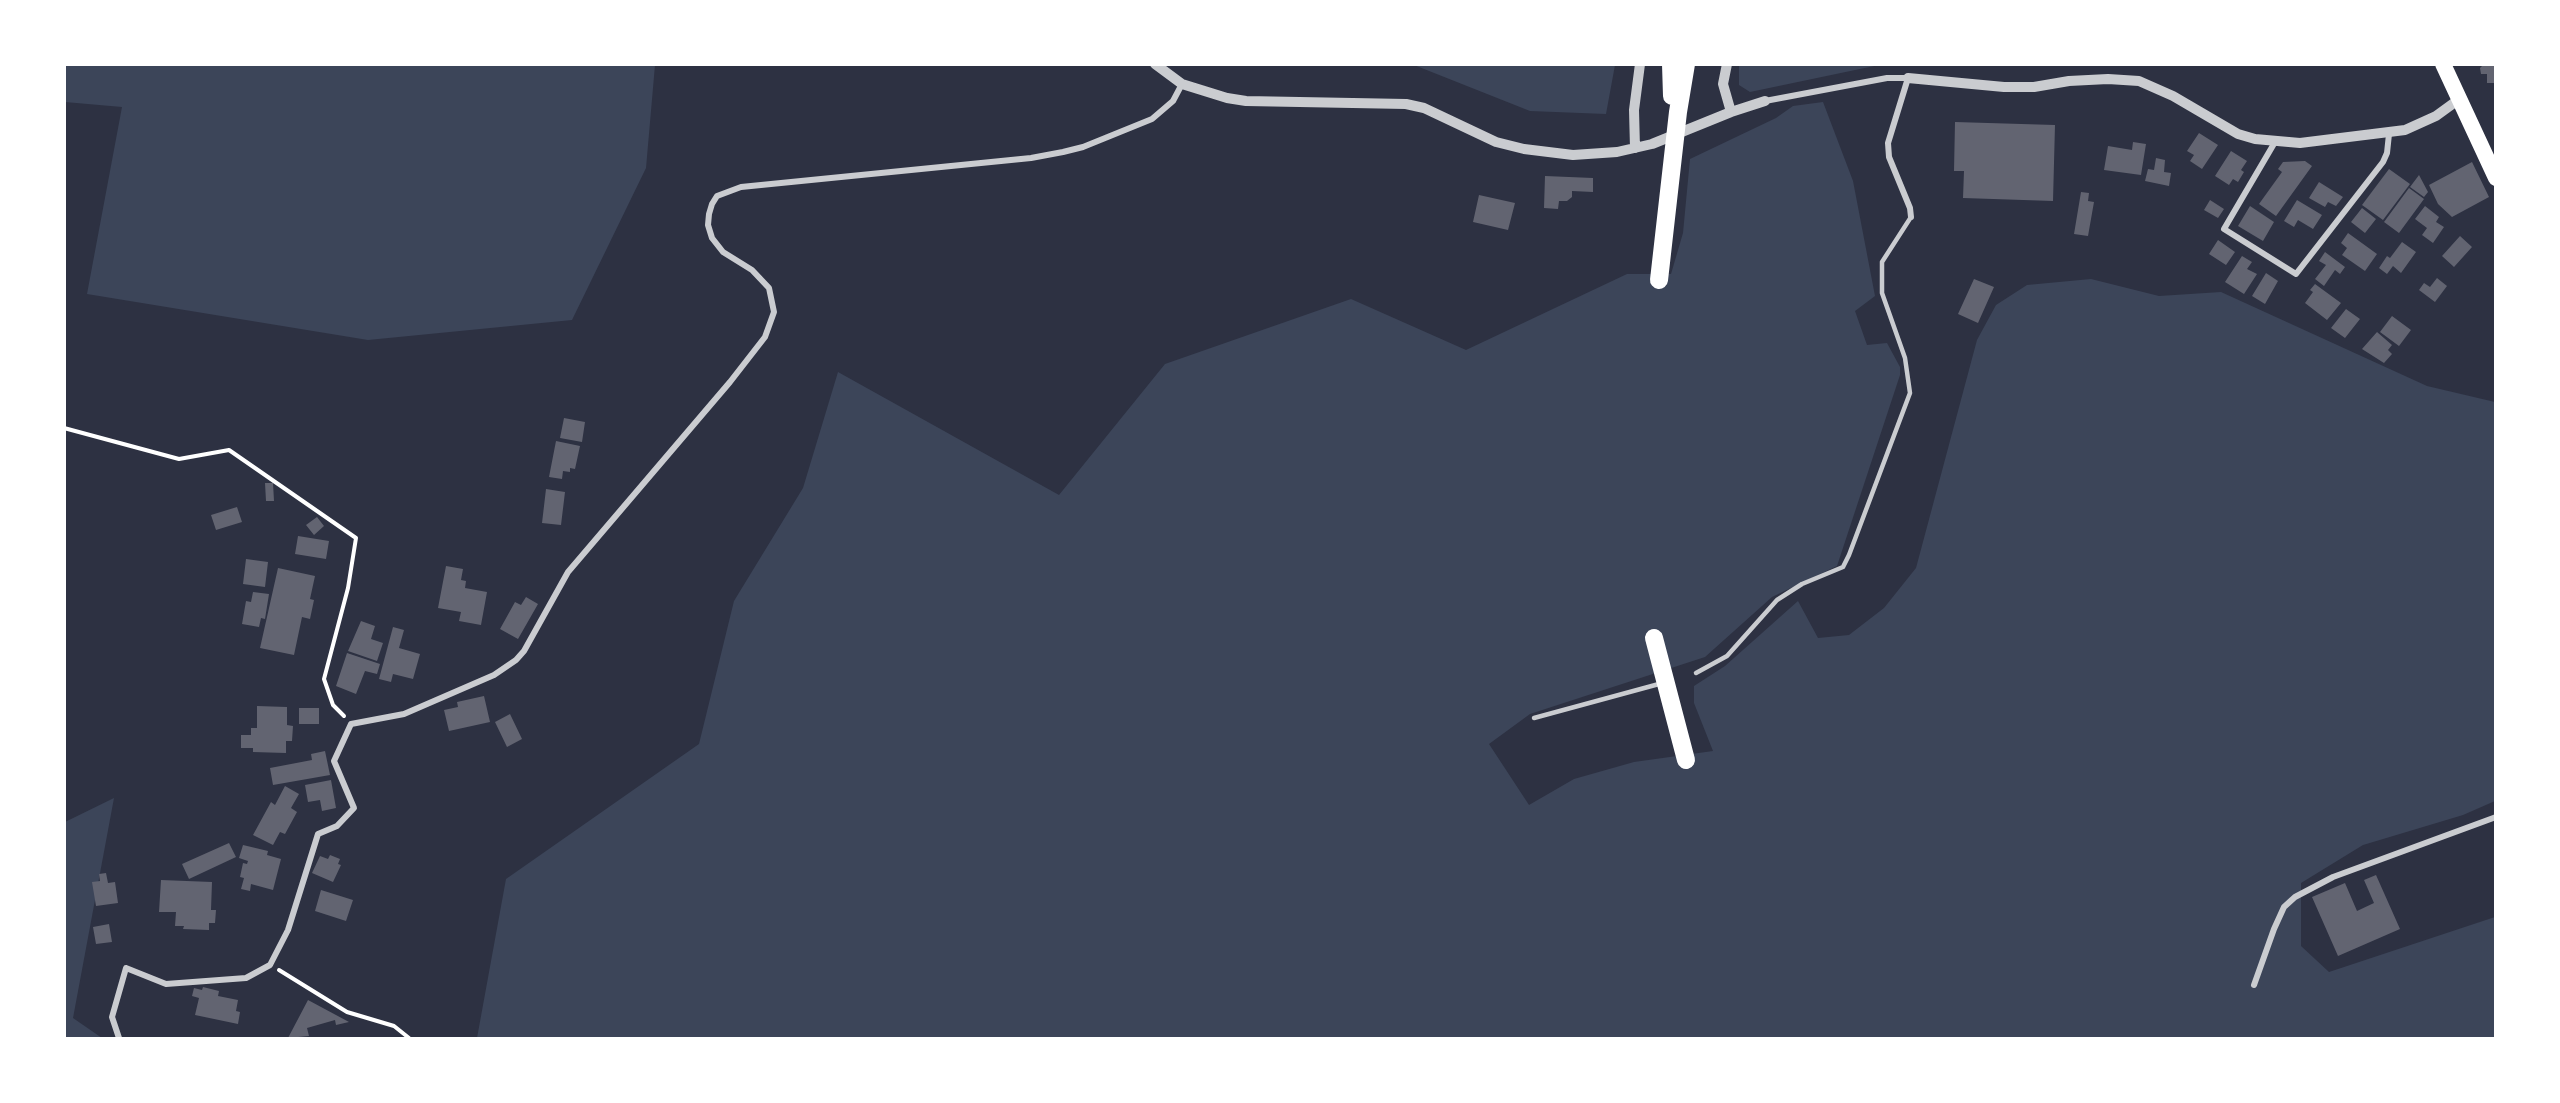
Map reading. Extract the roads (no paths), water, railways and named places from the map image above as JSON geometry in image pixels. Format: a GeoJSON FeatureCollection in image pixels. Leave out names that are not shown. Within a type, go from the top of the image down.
{"type":"FeatureCollection","features":[{"type":"Feature","properties":{"kind":"highway"},"geometry":{"type":"LineString","coordinates":[[1671,64],[1673,107]]}},
{"type":"Feature","properties":{"kind":"highway"},"geometry":{"type":"LineString","coordinates":[[1655,280],[1678,64]]}},
{"type":"Feature","properties":{"kind":"highway"},"geometry":{"type":"LineString","coordinates":[[1673,107],[1686,64]]}},
{"type":"Feature","properties":{"kind":"highway"},"geometry":{"type":"LineString","coordinates":[[2443,64],[2496,178]]}},
{"type":"Feature","properties":{"kind":"highway"},"geometry":{"type":"LineString","coordinates":[[1659,637],[1692,759]]}},
{"type":"Feature","properties":{"kind":"street"},"geometry":{"type":"LineString","coordinates":[[1155,64],[1182,84],[1208,94],[1246,101],[1406,104],[1424,108],[1496,142],[1554,153],[1595,154],[1635,148],[1766,101],[1887,78],[2004,87],[2034,87],[2069,81],[2108,79],[2139,81],[2164,91],[2238,134],[2255,140],[2300,143],[2389,134],[2405,130],[2436,116],[2458,100]]}},
{"type":"Feature","properties":{"kind":"street"},"geometry":{"type":"LineString","coordinates":[[1635,148],[1634,110],[1640,64]]}},
{"type":"Feature","properties":{"kind":"street"},"geometry":{"type":"LineString","coordinates":[[1727,64],[1724,84],[1731,112]]}},
{"type":"Feature","properties":{"kind":"street"},"geometry":{"type":"LineString","coordinates":[[1908,78],[1891,127],[1888,143],[1889,157],[1910,208],[1911,218]]}},
{"type":"Feature","properties":{"kind":"street"},"geometry":{"type":"LineString","coordinates":[[119,1038],[112,1017],[126,969],[166,984],[246,978],[270,965],[288,930],[318,834],[337,826],[354,808],[334,760],[351,724],[404,714],[500,672],[516,660],[568,572],[730,382],[765,337],[774,312],[769,288],[752,270],[723,252],[711,238],[708,225],[712,204],[717,196],[741,186],[1031,158],[1063,152],[1083,147],[1152,119],[1173,101],[1182,84]]}},
{"type":"Feature","properties":{"kind":"street"},"geometry":{"type":"LineString","coordinates":[[2275,142],[2224,229],[2296,274],[2383,162],[2387,153],[2389,134]]}},
{"type":"Feature","properties":{"kind":"street"},"geometry":{"type":"LineString","coordinates":[[2254,985],[2284,907],[2295,897],[2333,877],[2496,817]]}},
{"type":"Feature","properties":{"kind":"lane"},"geometry":{"type":"LineString","coordinates":[[1696,674],[1727,656],[1777,600],[1802,584],[1843,567],[1849,555],[1910,393],[1905,358],[1881,293],[1882,262],[1911,218]]}},
{"type":"Feature","properties":{"kind":"lane"},"geometry":{"type":"LineString","coordinates":[[1534,718],[1659,684]]}}]}
